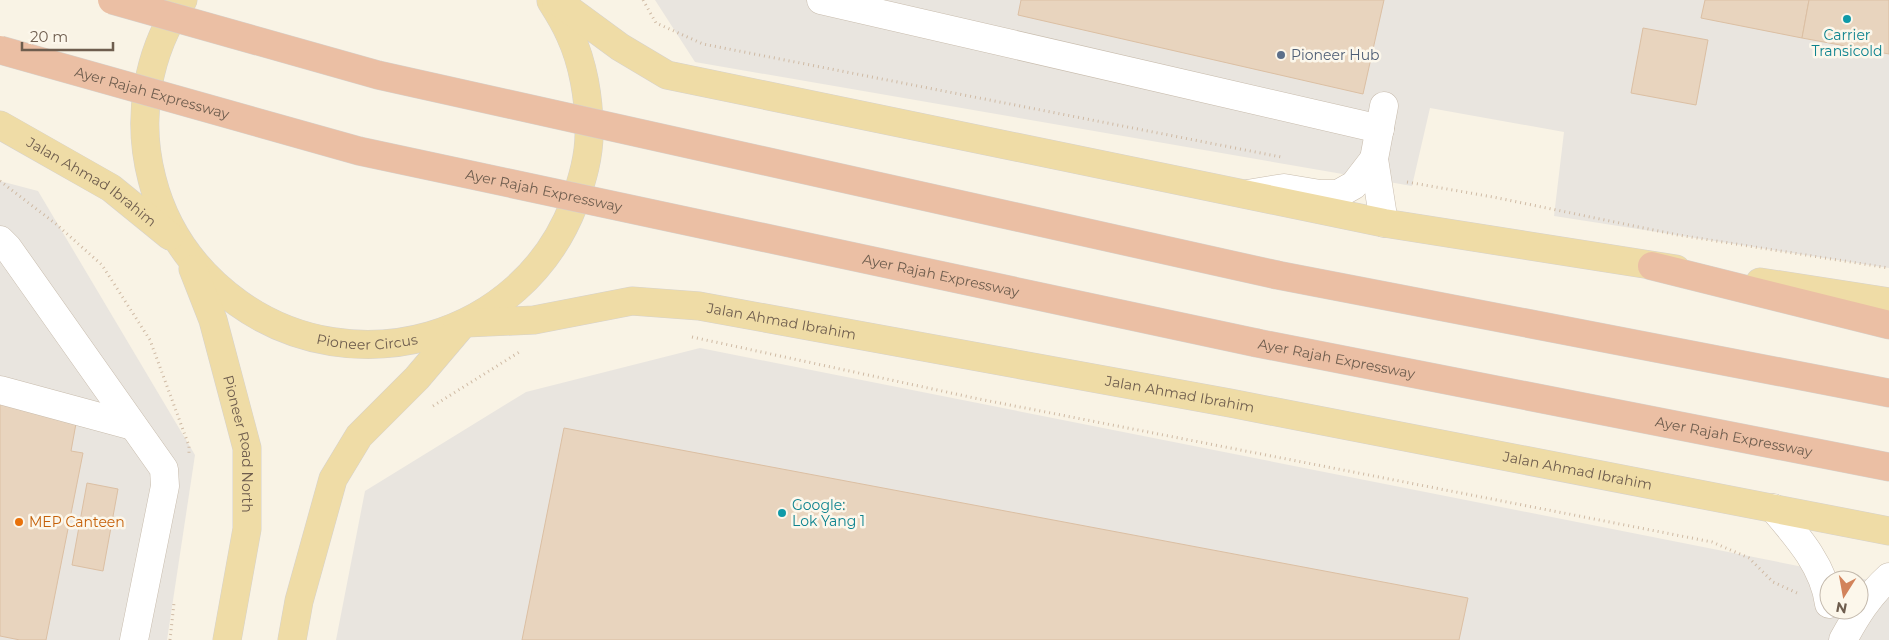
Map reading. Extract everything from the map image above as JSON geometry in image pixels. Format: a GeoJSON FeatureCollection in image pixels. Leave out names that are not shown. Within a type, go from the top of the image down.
{"type":"FeatureCollection","features":[{"type":"Feature","properties":{"kind":"highway"},"geometry":{"type":"LineString","coordinates":[[112,0],[378,75],[1277,275],[1889,393]]}},
{"type":"Feature","properties":{"kind":"highway","name":"Ayer Rajah Expressway"},"geometry":{"type":"LineString","coordinates":[[0,50],[359,151],[1257,343],[1889,467]]}},
{"type":"Feature","properties":{"kind":"highway"},"geometry":{"type":"LineString","coordinates":[[1652,266],[1889,325]]}},
{"type":"Feature","properties":{"kind":"main road","name":"Pioneer Circus"},"geometry":{"type":"LineString","coordinates":[[183,0],[172,17],[153,61],[144,108],[146,157],[158,204],[183,248],[216,288],[259,318],[309,338],[361,346],[415,341],[464,324],[506,298],[540,264],[566,223],[583,178],[590,130],[586,82],[571,36],[551,0]]}},
{"type":"Feature","properties":{"kind":"main road"},"geometry":{"type":"LineString","coordinates":[[556,0],[620,46],[667,75],[1384,223],[1889,302]]}},
{"type":"Feature","properties":{"kind":"main road","name":"Jalan Ahmad Ibrahim"},"geometry":{"type":"LineString","coordinates":[[0,125],[110,188],[183,248]]}},
{"type":"Feature","properties":{"kind":"main road","name":"Pioneer Road North"},"geometry":{"type":"LineString","coordinates":[[183,248],[213,320],[247,448],[248,529],[227,640]]}},
{"type":"Feature","properties":{"kind":"main road","name":"Jalan Ahmad Ibrahim"},"geometry":{"type":"LineString","coordinates":[[464,324],[534,320],[632,302],[699,306],[1220,402],[1889,531]]}},
{"type":"Feature","properties":{"kind":"main road"},"geometry":{"type":"LineString","coordinates":[[292,640],[300,601],[333,479],[359,436],[417,378],[464,324]]}},
{"type":"Feature","properties":{"kind":"street"},"geometry":{"type":"LineString","coordinates":[[821,0],[1382,118],[1376,168],[1384,223]]}},
{"type":"Feature","properties":{"kind":"street"},"geometry":{"type":"LineString","coordinates":[[1246,194],[1284,188],[1320,194],[1338,194],[1354,185],[1376,168]]}},
{"type":"Feature","properties":{"kind":"street"},"geometry":{"type":"LineString","coordinates":[[0,240],[8,248],[164,469],[166,478],[134,640]]}},
{"type":"Feature","properties":{"kind":"street"},"geometry":{"type":"LineString","coordinates":[[0,390],[133,426]]}},
{"type":"Feature","properties":{"kind":"street"},"geometry":{"type":"LineString","coordinates":[[1773,508],[1796,535],[1819,572]]}},
{"type":"Feature","properties":{"kind":"street"},"geometry":{"type":"LineString","coordinates":[[1843,640],[1855,617],[1874,590],[1889,577]]}},
{"type":"Feature","properties":{"kind":"street"},"geometry":{"type":"LineString","coordinates":[[1830,620],[1830,640]]}},
{"type":"Feature","properties":{"kind":"path"},"geometry":{"type":"LineString","coordinates":[[643,0],[656,23],[703,44],[1287,159]]}},
{"type":"Feature","properties":{"kind":"path"},"geometry":{"type":"LineString","coordinates":[[1376,168],[1493,197],[1678,235],[1889,268]]}},
{"type":"Feature","properties":{"kind":"path"},"geometry":{"type":"LineString","coordinates":[[682,335],[979,399],[1712,542],[1749,558],[1773,582],[1793,592],[1819,597]]}},
{"type":"Feature","properties":{"kind":"path"},"geometry":{"type":"LineString","coordinates":[[431,407],[520,351],[529,348]]}},
{"type":"Feature","properties":{"kind":"shaded area"},"geometry":{"type":"Polygon","coordinates":[[[655,0],[1889,0],[1889,268],[1554,216],[1564,132],[1430,108],[1412,186],[695,62],[655,0]]]}},
{"type":"Feature","properties":{"kind":"shaded area"},"geometry":{"type":"Polygon","coordinates":[[[0,181],[38,191],[195,455],[167,640],[0,640],[0,181]]]}},
{"type":"Feature","properties":{"kind":"shaded area"},"geometry":{"type":"Polygon","coordinates":[[[700,348],[1819,570],[1819,620],[1869,620],[1869,580],[1889,584],[1889,640],[336,640],[365,491],[526,392],[700,348]]]}},
{"type":"Feature","properties":{"kind":"building","name":"Pioneer Hub"},"geometry":{"type":"Polygon","coordinates":[[[1021,0],[1384,0],[1363,94],[1018,15],[1021,0]]]}},
{"type":"Feature","properties":{"kind":"building"},"geometry":{"type":"Polygon","coordinates":[[[1705,0],[1809,0],[1802,38],[1701,18],[1705,0]]]}},
{"type":"Feature","properties":{"kind":"building","name":"Carrier Transicold"},"geometry":{"type":"Polygon","coordinates":[[[1809,0],[1889,0],[1889,54],[1802,38],[1809,0]]]}},
{"type":"Feature","properties":{"kind":"building"},"geometry":{"type":"Polygon","coordinates":[[[1643,28],[1708,40],[1696,105],[1631,93],[1643,28]]]}},
{"type":"Feature","properties":{"kind":"building"},"geometry":{"type":"Polygon","coordinates":[[[0,404],[77,418],[71,451],[83,453],[46,640],[20,640],[0,636],[0,404]]]}},
{"type":"Feature","properties":{"kind":"building","name":"Google: Lok Yang 1"},"geometry":{"type":"Polygon","coordinates":[[[564,428],[1468,598],[1459,640],[522,640],[564,428]]]}},
{"type":"Feature","properties":{"kind":"building"},"geometry":{"type":"Polygon","coordinates":[[[87,483],[118,489],[103,571],[72,565],[87,483]]]}},
{"type":"Feature","properties":{"kind":"place","name":"Carrier Transicold"},"geometry":{"type":"Point","coordinates":[1847,19]}},
{"type":"Feature","properties":{"kind":"place","name":"Pioneer Hub"},"geometry":{"type":"Point","coordinates":[1281,55]}},
{"type":"Feature","properties":{"kind":"place","name":"Google: Lok Yang 1"},"geometry":{"type":"Point","coordinates":[782,513]}},
{"type":"Feature","properties":{"kind":"place","name":"MEP Canteen"},"geometry":{"type":"Point","coordinates":[19,522]}}]}
